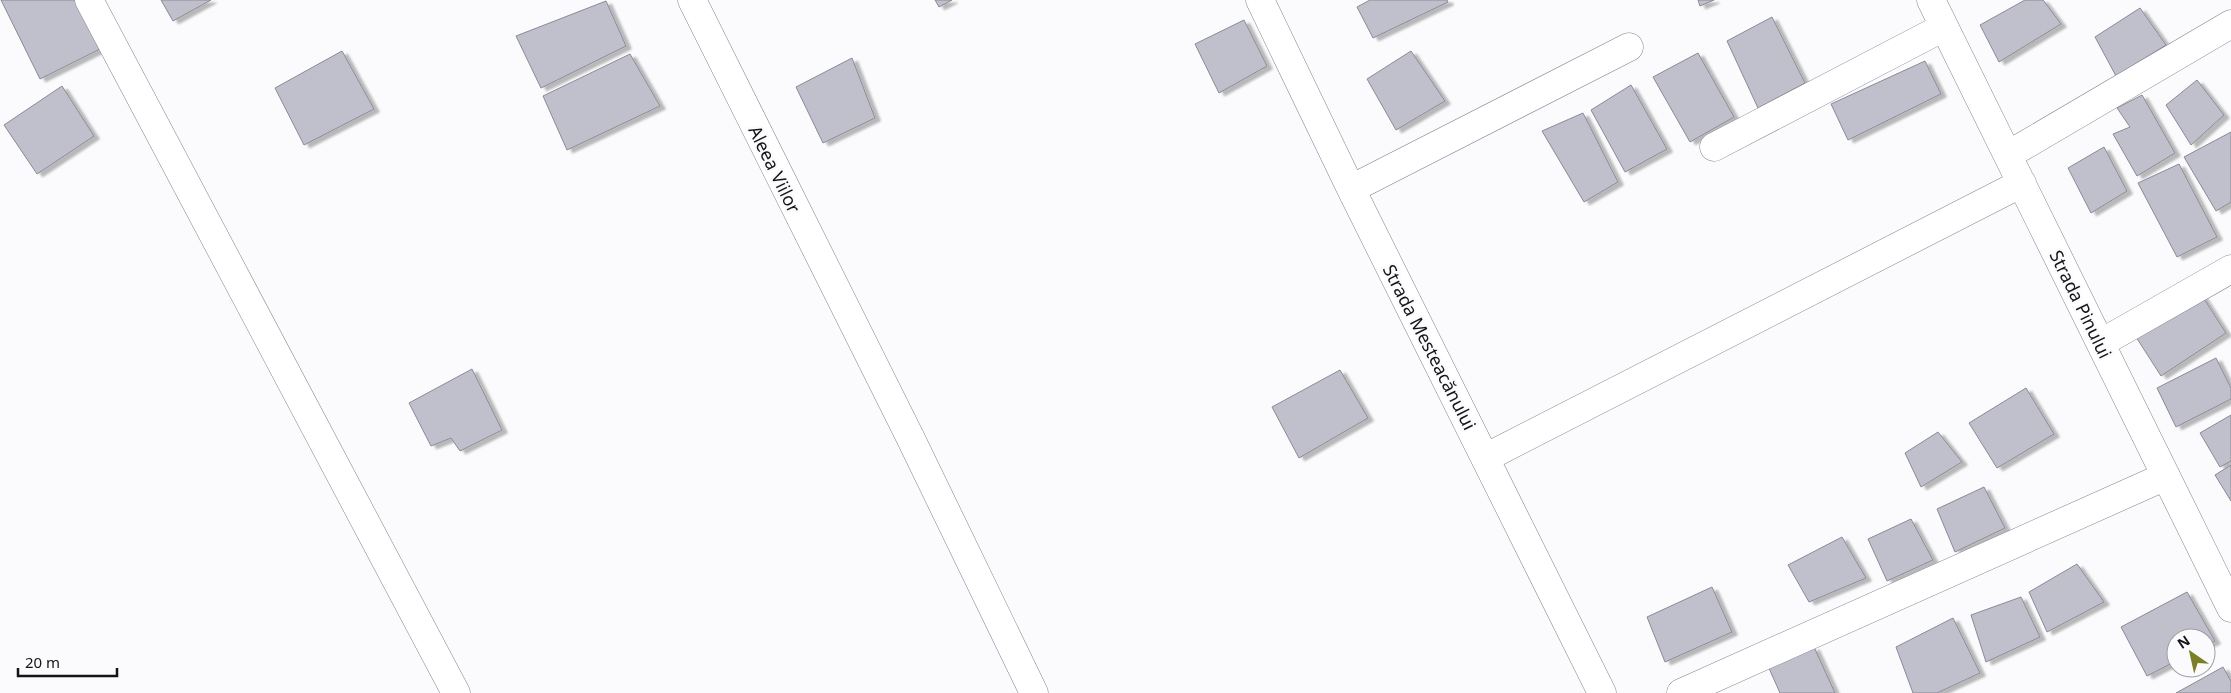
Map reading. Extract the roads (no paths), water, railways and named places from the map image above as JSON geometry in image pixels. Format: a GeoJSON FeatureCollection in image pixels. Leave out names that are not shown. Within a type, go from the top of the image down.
{"type":"FeatureCollection","features":[{"type":"Feature","properties":{"kind":"street"},"geometry":{"type":"LineString","coordinates":[[89,0],[456,693]]}},
{"type":"Feature","properties":{"kind":"street","name":"Aleea Viilor"},"geometry":{"type":"LineString","coordinates":[[692,0],[1034,693]]}},
{"type":"Feature","properties":{"kind":"street","name":"Strada Mesteacănului"},"geometry":{"type":"LineString","coordinates":[[1260,0],[1351,189],[1602,693]]}},
{"type":"Feature","properties":{"kind":"street","name":"Strada Pinului"},"geometry":{"type":"LineString","coordinates":[[1931,0],[2166,476],[2225,580],[2231,608]]}},
{"type":"Feature","properties":{"kind":"street"},"geometry":{"type":"LineString","coordinates":[[2008,155],[2231,24]]}},
{"type":"Feature","properties":{"kind":"street"},"geometry":{"type":"LineString","coordinates":[[1714,147],[1944,27]]}},
{"type":"Feature","properties":{"kind":"street"},"geometry":{"type":"LineString","coordinates":[[1351,189],[1629,47]]}},
{"type":"Feature","properties":{"kind":"street"},"geometry":{"type":"LineString","coordinates":[[1485,458],[2022,183]]}},
{"type":"Feature","properties":{"kind":"street"},"geometry":{"type":"LineString","coordinates":[[2101,343],[2231,269]]}},
{"type":"Feature","properties":{"kind":"street"},"geometry":{"type":"LineString","coordinates":[[1681,693],[2166,476]]}}]}
